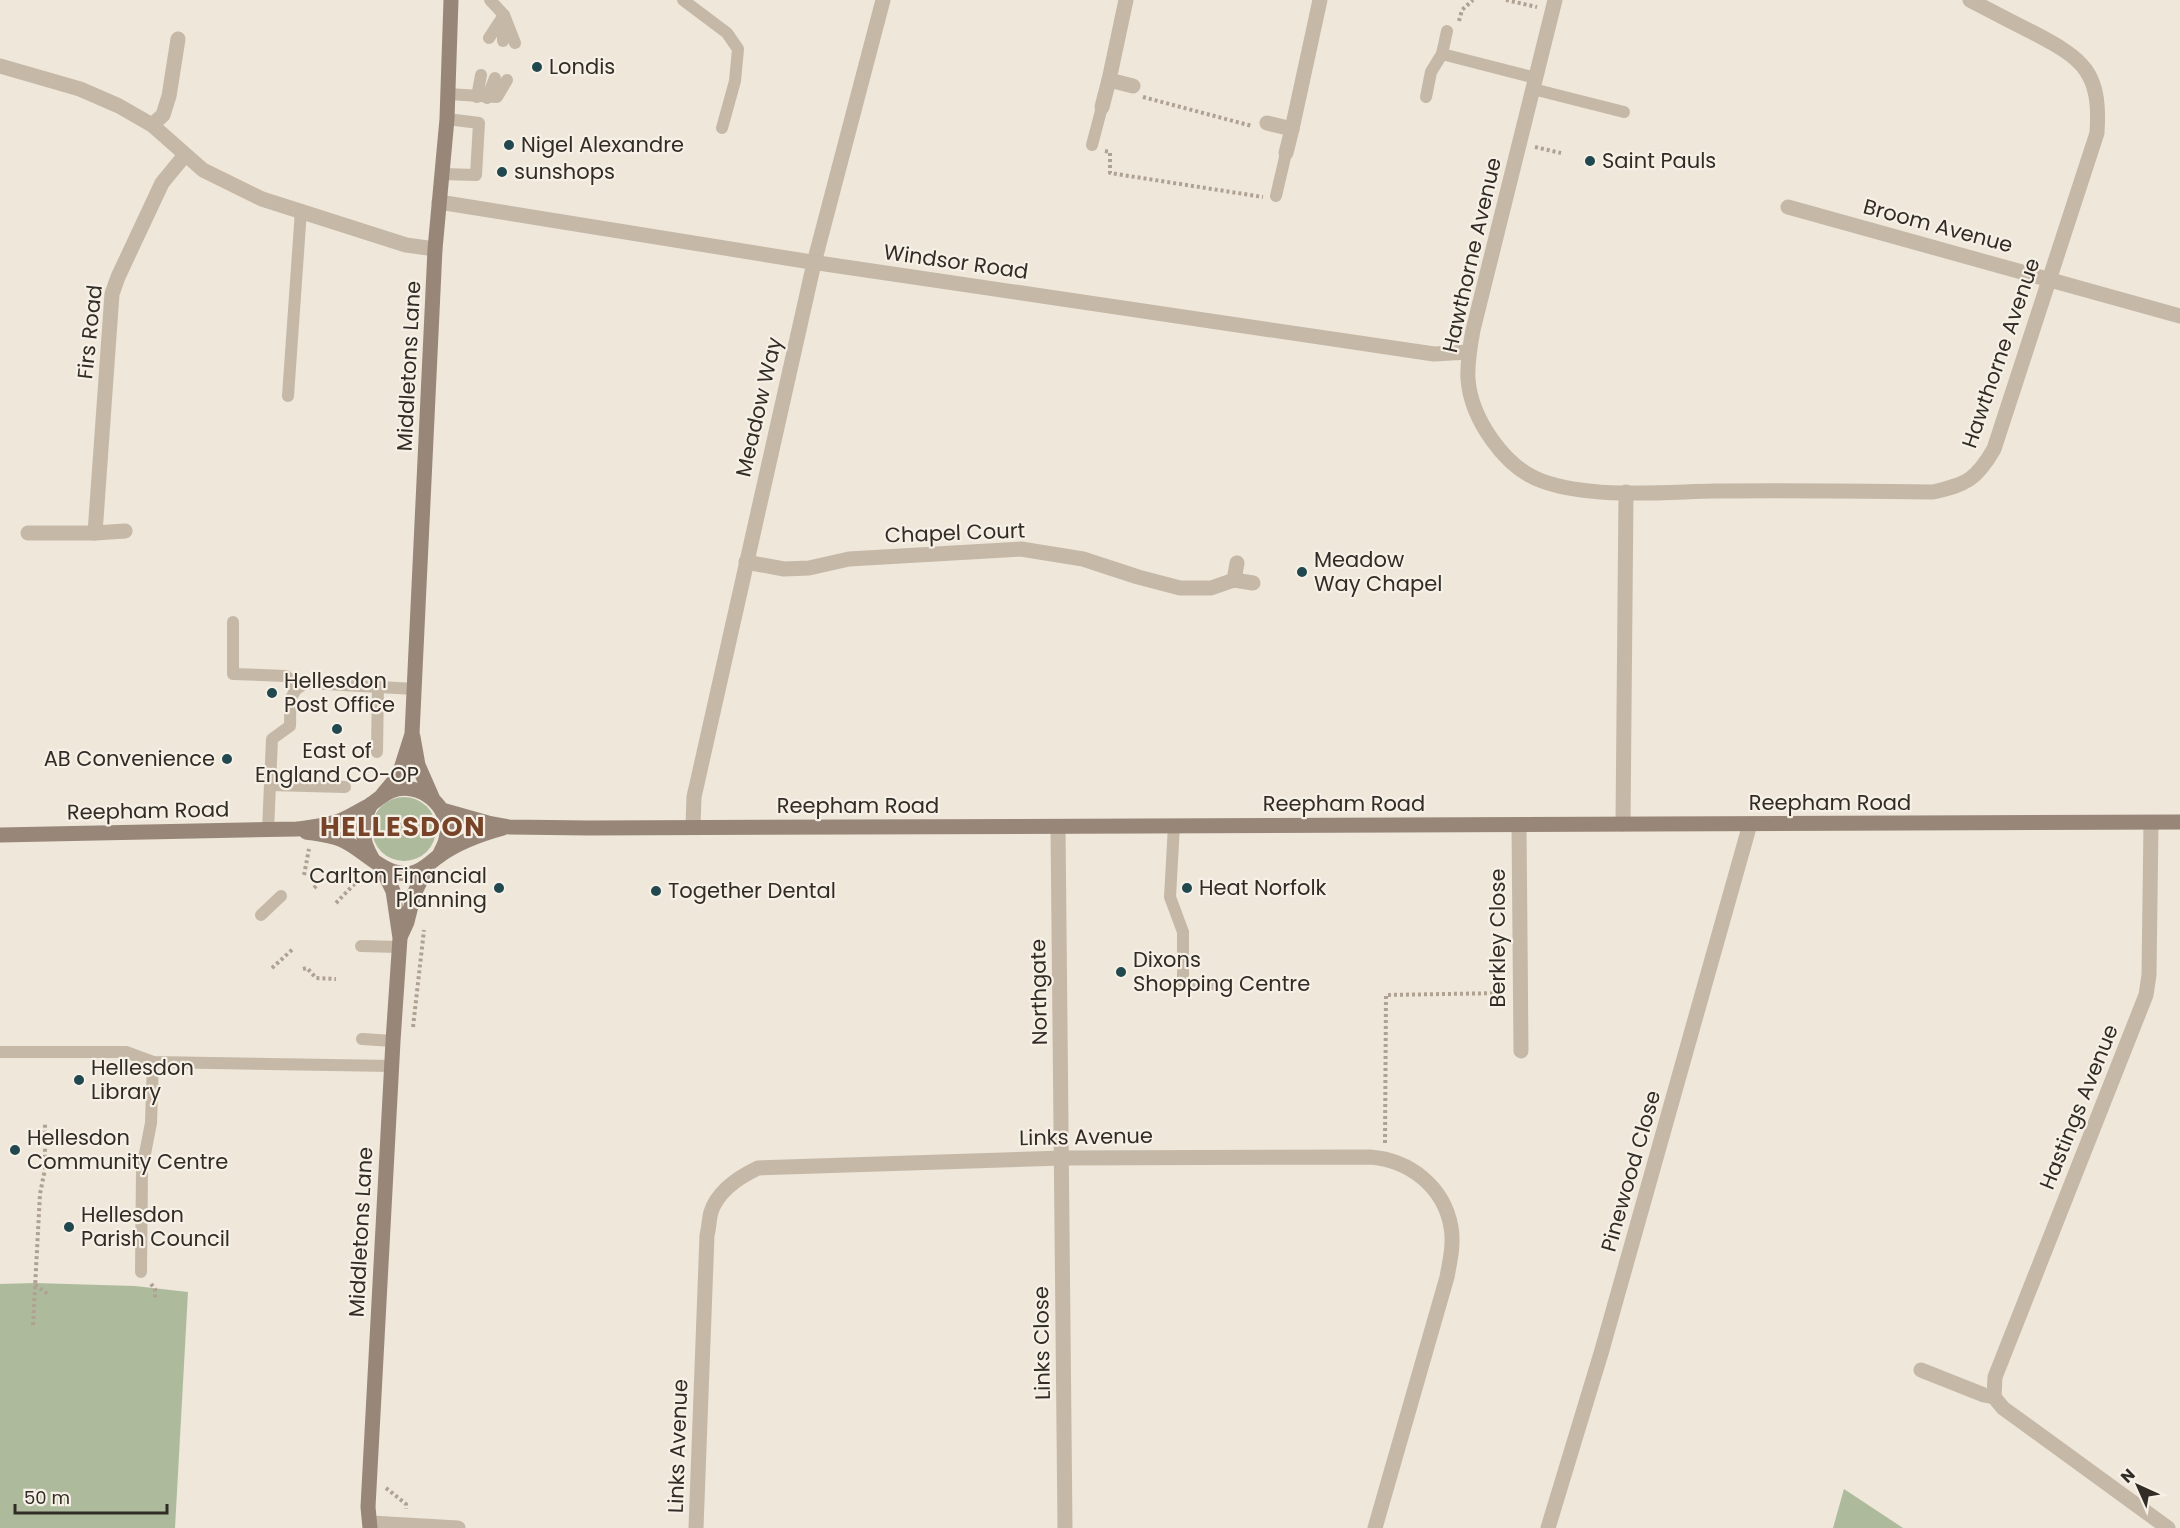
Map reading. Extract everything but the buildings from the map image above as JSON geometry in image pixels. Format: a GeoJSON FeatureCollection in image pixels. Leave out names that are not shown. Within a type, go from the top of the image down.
{"type":"FeatureCollection","features":[{"type":"Feature","properties":{"kind":"street","name":"Middletons Lane"},"geometry":{"type":"LineString","coordinates":[[377,799],[399,775],[412,734],[435,249],[447,119],[451,0]]}},
{"type":"Feature","properties":{"kind":"street","name":"Meadow Way"},"geometry":{"type":"LineString","coordinates":[[693,826],[694,797],[814,262],[883,0]]}},
{"type":"Feature","properties":{"kind":"street"},"geometry":{"type":"LineString","coordinates":[[1102,107],[1126,0]]}},
{"type":"Feature","properties":{"kind":"street"},"geometry":{"type":"LineString","coordinates":[[1286,153],[1320,0]]}},
{"type":"Feature","properties":{"kind":"street","name":"Hawthorne Avenue"},"geometry":{"type":"LineString","coordinates":[[1554,5],[1469,352],[1468,381],[1474,405],[1489,437],[1511,462],[1541,481],[1575,489],[1626,492],[1933,492],[1968,481],[1982,470],[1994,449],[2097,133],[2099,105],[2092,82],[2081,63],[2066,49],[1970,0]]}},
{"type":"Feature","properties":{"kind":"street"},"geometry":{"type":"LineString","coordinates":[[152,125],[163,115],[169,96],[178,39]]}},
{"type":"Feature","properties":{"kind":"street"},"geometry":{"type":"LineString","coordinates":[[0,66],[80,89],[119,106],[152,125],[204,170],[262,199],[406,245],[435,249]]}},
{"type":"Feature","properties":{"kind":"street"},"geometry":{"type":"LineString","coordinates":[[1108,80],[1133,86]]}},
{"type":"Feature","properties":{"kind":"street"},"geometry":{"type":"LineString","coordinates":[[1267,123],[1292,129]]}},
{"type":"Feature","properties":{"kind":"street","name":"Firs Road"},"geometry":{"type":"LineString","coordinates":[[95,532],[112,294],[162,183],[185,155]]}},
{"type":"Feature","properties":{"kind":"street","name":"Windsor Road"},"geometry":{"type":"LineString","coordinates":[[439,202],[814,262],[1434,354],[1469,352]]}},
{"type":"Feature","properties":{"kind":"street","name":"Broom Avenue"},"geometry":{"type":"LineString","coordinates":[[1788,207],[2180,316]]}},
{"type":"Feature","properties":{"kind":"street"},"geometry":{"type":"LineString","coordinates":[[1623,824],[1626,492]]}},
{"type":"Feature","properties":{"kind":"street"},"geometry":{"type":"LineString","coordinates":[[28,533],[125,531]]}},
{"type":"Feature","properties":{"kind":"street","name":"Chapel Court"},"geometry":{"type":"LineString","coordinates":[[746,562],[784,569],[809,568],[849,559],[1021,549],[1083,559],[1180,588],[1211,588],[1234,580],[1253,583]]}},
{"type":"Feature","properties":{"kind":"street"},"geometry":{"type":"LineString","coordinates":[[1234,580],[1237,563]]}},
{"type":"Feature","properties":{"kind":"street","name":"Middletons Lane"},"geometry":{"type":"LineString","coordinates":[[412,734],[418,765],[432,797]]}},
{"type":"Feature","properties":{"kind":"street","name":"Reepham Road"},"geometry":{"type":"LineString","coordinates":[[0,835],[297,829],[341,821],[398,788],[416,789],[432,797]]}},
{"type":"Feature","properties":{"kind":"street"},"geometry":{"type":"LineString","coordinates":[[432,797],[442,810],[447,824],[446,839],[439,856]]}},
{"type":"Feature","properties":{"kind":"street"},"geometry":{"type":"LineString","coordinates":[[376,862],[365,847],[362,833],[363,820],[377,799]]}},
{"type":"Feature","properties":{"kind":"street","name":"Reepham Road"},"geometry":{"type":"LineString","coordinates":[[442,810],[488,823],[509,826],[589,828],[2180,822]]}},
{"type":"Feature","properties":{"kind":"street","name":"Hastings Avenue"},"geometry":{"type":"LineString","coordinates":[[1994,1397],[1995,1377],[2146,995],[2149,975],[2151,823]]}},
{"type":"Feature","properties":{"kind":"street","name":"Pinewood Close"},"geometry":{"type":"LineString","coordinates":[[1548,1528],[1602,1350],[1750,824]]}},
{"type":"Feature","properties":{"kind":"street","name":"Berkley Close"},"geometry":{"type":"LineString","coordinates":[[1519,825],[1521,1051]]}},
{"type":"Feature","properties":{"kind":"street","name":"Reepham Road"},"geometry":{"type":"LineString","coordinates":[[297,829],[340,839],[398,873],[412,873],[427,867],[439,856],[468,839],[509,826]]}},
{"type":"Feature","properties":{"kind":"street","name":"Northgate"},"geometry":{"type":"LineString","coordinates":[[1058,827],[1062,1158]]}},
{"type":"Feature","properties":{"kind":"street","name":"Middletons Lane"},"geometry":{"type":"LineString","coordinates":[[370,1526],[369,1484],[400,942],[393,891],[376,862]]}},
{"type":"Feature","properties":{"kind":"street","name":"Middletons Lane"},"geometry":{"type":"LineString","coordinates":[[400,942],[414,894],[427,867]]}},
{"type":"Feature","properties":{"kind":"street","name":"Links Avenue"},"geometry":{"type":"LineString","coordinates":[[696,1528],[707,1235],[711,1210],[722,1194],[739,1177],[758,1168],[1062,1158],[1385,1158],[1416,1172],[1433,1186],[1447,1212],[1451,1227],[1452,1249],[1447,1277],[1375,1528]]}},
{"type":"Feature","properties":{"kind":"street","name":"Links Close"},"geometry":{"type":"LineString","coordinates":[[1062,1158],[1065,1528]]}},
{"type":"Feature","properties":{"kind":"street"},"geometry":{"type":"LineString","coordinates":[[1921,1370],[1994,1397],[2003,1408],[2168,1528]]}},
{"type":"Feature","properties":{"kind":"street"},"geometry":{"type":"LineString","coordinates":[[370,1526],[458,1528]]}},
{"type":"Feature","properties":{"kind":"lane"},"geometry":{"type":"LineString","coordinates":[[490,0],[504,15],[509,42]]}},
{"type":"Feature","properties":{"kind":"lane"},"geometry":{"type":"LineString","coordinates":[[683,0],[727,33],[738,49],[735,81],[722,128]]}},
{"type":"Feature","properties":{"kind":"lane"},"geometry":{"type":"LineString","coordinates":[[489,38],[504,15]]}},
{"type":"Feature","properties":{"kind":"lane"},"geometry":{"type":"LineString","coordinates":[[1426,97],[1431,72],[1442,54],[1448,31]]}},
{"type":"Feature","properties":{"kind":"lane"},"geometry":{"type":"LineString","coordinates":[[1442,54],[1624,112]]}},
{"type":"Feature","properties":{"kind":"lane"},"geometry":{"type":"LineString","coordinates":[[481,75],[482,97]]}},
{"type":"Feature","properties":{"kind":"lane"},"geometry":{"type":"LineString","coordinates":[[448,94],[482,97],[501,79]]}},
{"type":"Feature","properties":{"kind":"lane"},"geometry":{"type":"LineString","coordinates":[[1092,145],[1102,107]]}},
{"type":"Feature","properties":{"kind":"lane"},"geometry":{"type":"LineString","coordinates":[[442,174],[476,175],[479,123],[447,119]]}},
{"type":"Feature","properties":{"kind":"lane"},"geometry":{"type":"LineString","coordinates":[[1276,196],[1286,153]]}},
{"type":"Feature","properties":{"kind":"lane"},"geometry":{"type":"LineString","coordinates":[[288,396],[301,210]]}},
{"type":"Feature","properties":{"kind":"lane"},"geometry":{"type":"LineString","coordinates":[[233,622],[233,674],[286,676],[298,687]]}},
{"type":"Feature","properties":{"kind":"lane"},"geometry":{"type":"LineString","coordinates":[[268,830],[272,739],[290,726],[291,694],[298,687],[307,683],[415,689]]}},
{"type":"Feature","properties":{"kind":"lane"},"geometry":{"type":"LineString","coordinates":[[377,752],[378,687]]}},
{"type":"Feature","properties":{"kind":"lane"},"geometry":{"type":"LineString","coordinates":[[270,784],[345,787]]}},
{"type":"Feature","properties":{"kind":"lane"},"geometry":{"type":"LineString","coordinates":[[1174,825],[1170,897],[1182,932],[1183,984],[1215,984]]}},
{"type":"Feature","properties":{"kind":"lane"},"geometry":{"type":"LineString","coordinates":[[261,915],[281,896]]}},
{"type":"Feature","properties":{"kind":"lane"},"geometry":{"type":"LineString","coordinates":[[361,946],[400,942]]}},
{"type":"Feature","properties":{"kind":"lane"},"geometry":{"type":"LineString","coordinates":[[362,1039],[393,1041]]}},
{"type":"Feature","properties":{"kind":"lane"},"geometry":{"type":"LineString","coordinates":[[0,1052],[126,1052],[153,1062],[392,1066]]}},
{"type":"Feature","properties":{"kind":"lane"},"geometry":{"type":"LineString","coordinates":[[141,1272],[142,1169],[151,1123],[153,1062]]}},
{"type":"Feature","properties":{"kind":"path"},"geometry":{"type":"LineString","coordinates":[[1448,31],[1457,28],[1462,10],[1473,0]]}},
{"type":"Feature","properties":{"kind":"path"},"geometry":{"type":"LineString","coordinates":[[1506,0],[1554,5]]}},
{"type":"Feature","properties":{"kind":"path"},"geometry":{"type":"LineString","coordinates":[[1133,86],[1134,95],[1258,127],[1267,123]]}},
{"type":"Feature","properties":{"kind":"path"},"geometry":{"type":"LineString","coordinates":[[1092,145],[1092,148],[1110,152],[1110,174],[1275,199],[1276,196]]}},
{"type":"Feature","properties":{"kind":"path"},"geometry":{"type":"LineString","coordinates":[[1539,148],[1561,153]]}},
{"type":"Feature","properties":{"kind":"path"},"geometry":{"type":"LineString","coordinates":[[304,875],[312,833]]}},
{"type":"Feature","properties":{"kind":"path"},"geometry":{"type":"LineString","coordinates":[[336,903],[376,862]]}},
{"type":"Feature","properties":{"kind":"path"},"geometry":{"type":"LineString","coordinates":[[314,888],[322,880]]}},
{"type":"Feature","properties":{"kind":"path"},"geometry":{"type":"LineString","coordinates":[[272,968],[294,948]]}},
{"type":"Feature","properties":{"kind":"path"},"geometry":{"type":"LineString","coordinates":[[303,969],[307,968],[316,978],[336,979]]}},
{"type":"Feature","properties":{"kind":"path"},"geometry":{"type":"LineString","coordinates":[[1385,1158],[1386,995],[1519,993]]}},
{"type":"Feature","properties":{"kind":"path"},"geometry":{"type":"LineString","coordinates":[[33,1325],[40,1194],[45,1169],[45,1123]]}},
{"type":"Feature","properties":{"kind":"path"},"geometry":{"type":"LineString","coordinates":[[34,1285],[48,1294]]}},
{"type":"Feature","properties":{"kind":"path"},"geometry":{"type":"LineString","coordinates":[[382,1484],[406,1504],[406,1526]]}},
{"type":"Feature","properties":{"kind":"green space"},"geometry":{"type":"Polygon","coordinates":[[[404,797],[422,803],[430,811],[436,829],[430,847],[422,855],[404,861],[386,855],[378,847],[372,829],[378,811],[386,803],[404,797]]]}},
{"type":"Feature","properties":{"kind":"green space"},"geometry":{"type":"Polygon","coordinates":[[[0,1284],[135,1286],[188,1292],[175,1528],[0,1528],[0,1284]]]}},
{"type":"Feature","properties":{"kind":"green space"},"geometry":{"type":"Polygon","coordinates":[[[1844,1489],[1903,1528],[1833,1528],[1844,1489]]]}},
{"type":"Feature","properties":{"kind":"place","name":"Londis"},"geometry":{"type":"Point","coordinates":[537,67]}},
{"type":"Feature","properties":{"kind":"place","name":"Nigel Alexandre"},"geometry":{"type":"Point","coordinates":[509,145]}},
{"type":"Feature","properties":{"kind":"place","name":"Saint Pauls"},"geometry":{"type":"Point","coordinates":[1590,161]}},
{"type":"Feature","properties":{"kind":"place","name":"sunshops"},"geometry":{"type":"Point","coordinates":[502,172]}},
{"type":"Feature","properties":{"kind":"place","name":"Meadow Way Chapel"},"geometry":{"type":"Point","coordinates":[1302,572]}},
{"type":"Feature","properties":{"kind":"place","name":"Hellesdon Post Office"},"geometry":{"type":"Point","coordinates":[272,693]}},
{"type":"Feature","properties":{"kind":"place","name":"East of England CO-OP"},"geometry":{"type":"Point","coordinates":[337,729]}},
{"type":"Feature","properties":{"kind":"place","name":"AB Convenience"},"geometry":{"type":"Point","coordinates":[227,759]}},
{"type":"Feature","properties":{"kind":"place","name":"Carlton Financial Planning"},"geometry":{"type":"Point","coordinates":[499,888]}},
{"type":"Feature","properties":{"kind":"place","name":"Heat Norfolk"},"geometry":{"type":"Point","coordinates":[1187,888]}},
{"type":"Feature","properties":{"kind":"place","name":"Together Dental"},"geometry":{"type":"Point","coordinates":[656,891]}},
{"type":"Feature","properties":{"kind":"place","name":"Dixons Shopping Centre"},"geometry":{"type":"Point","coordinates":[1121,972]}},
{"type":"Feature","properties":{"kind":"place","name":"Hellesdon Library"},"geometry":{"type":"Point","coordinates":[79,1080]}},
{"type":"Feature","properties":{"kind":"place","name":"Hellesdon Community Centre"},"geometry":{"type":"Point","coordinates":[15,1150]}},
{"type":"Feature","properties":{"kind":"place","name":"Hellesdon Parish Council"},"geometry":{"type":"Point","coordinates":[69,1227]}},
{"type":"Feature","properties":{"kind":"district","name":"HELLESDON"},"geometry":{"type":"Point","coordinates":[403,827]}}]}
